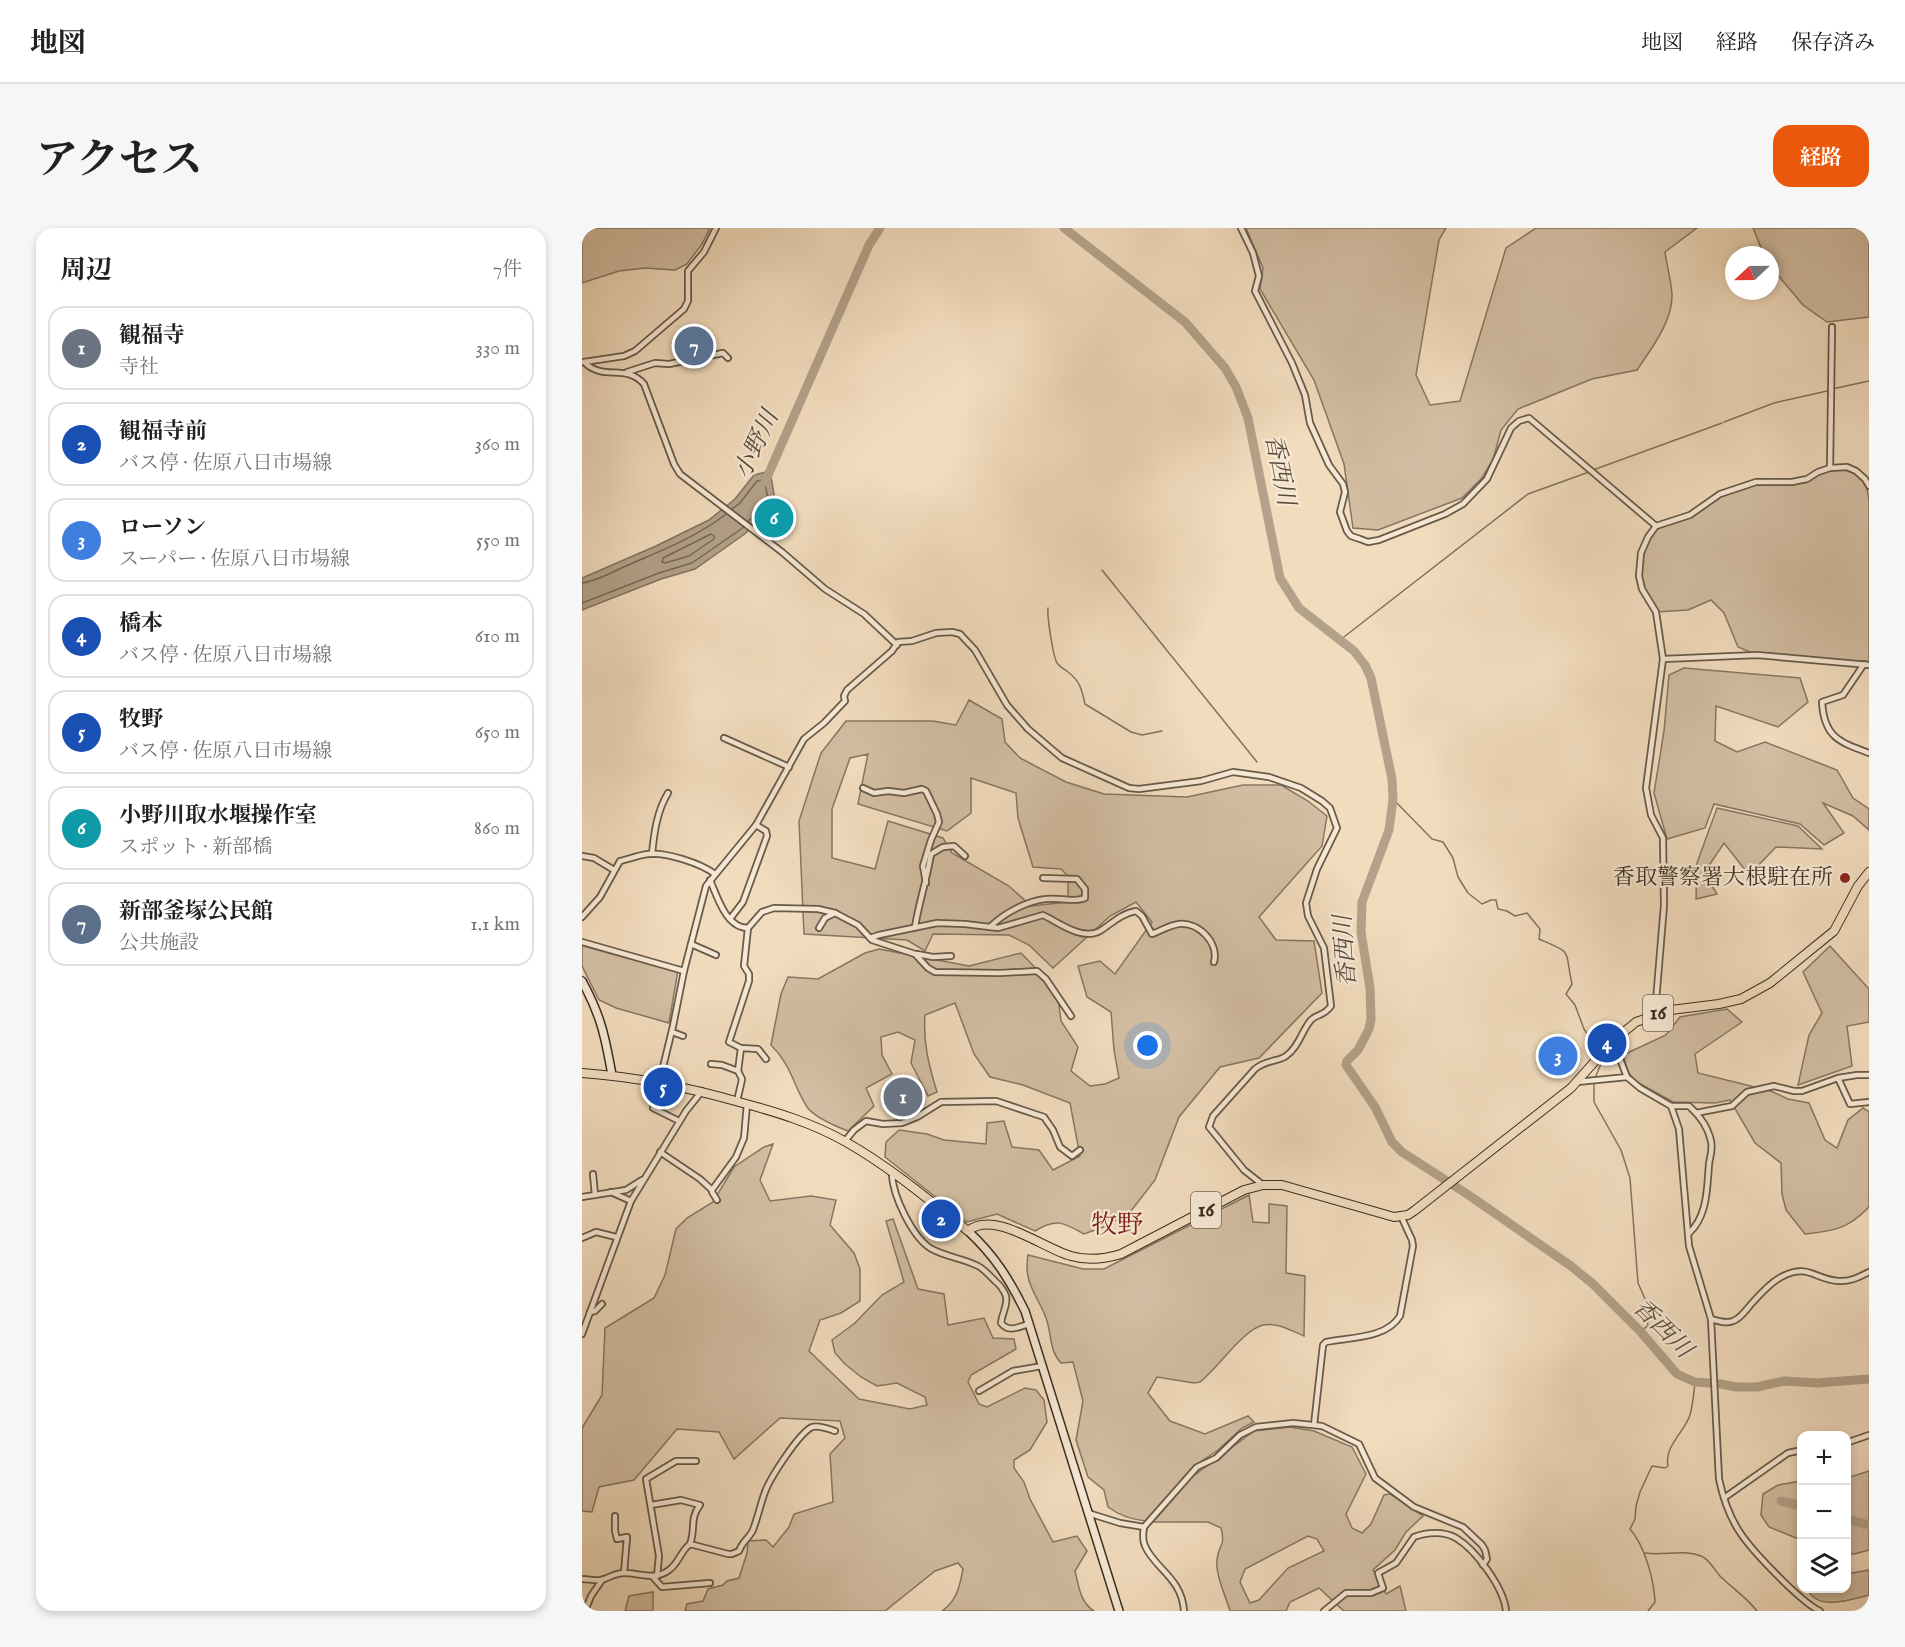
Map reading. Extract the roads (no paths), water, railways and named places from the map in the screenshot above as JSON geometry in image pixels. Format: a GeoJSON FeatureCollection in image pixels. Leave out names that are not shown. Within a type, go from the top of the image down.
{"type":"FeatureCollection","features":[{"type":"Feature","properties":{"kind":"main road","name":"16"},"geometry":{"type":"LineString","coordinates":[[968,1231],[973,1227],[988,1223],[1032,1238],[1069,1256],[1101,1259],[1121,1254],[1244,1190],[1263,1185],[1282,1185],[1302,1189],[1394,1217],[1414,1211],[1577,1082],[1613,1041],[1636,1022],[1671,1010],[1742,999],[1770,983],[1834,931],[1858,886],[1869,872]]}},
{"type":"Feature","properties":{"kind":"main road"},"geometry":{"type":"LineString","coordinates":[[582,1073],[659,1082],[702,1091],[776,1111],[825,1131],[845,1141],[894,1173],[968,1231]]}},
{"type":"Feature","properties":{"kind":"street"},"geometry":{"type":"LineString","coordinates":[[583,362],[624,356],[635,351],[684,309],[688,301],[688,271],[704,252],[716,228]]}},
{"type":"Feature","properties":{"kind":"street"},"geometry":{"type":"LineString","coordinates":[[1241,228],[1253,253],[1258,276],[1255,291],[1292,363],[1305,395],[1310,423],[1329,465],[1345,492],[1340,512],[1347,531],[1352,536],[1368,542],[1379,540],[1445,514],[1463,504],[1487,478],[1511,428],[1519,421],[1529,418],[1656,526]]}},
{"type":"Feature","properties":{"kind":"street"},"geometry":{"type":"LineString","coordinates":[[1830,468],[1832,327]]}},
{"type":"Feature","properties":{"kind":"street"},"geometry":{"type":"LineString","coordinates":[[583,362],[608,374],[627,372],[655,363],[669,364],[723,353],[728,358]]}},
{"type":"Feature","properties":{"kind":"street"},"geometry":{"type":"LineString","coordinates":[[627,372],[637,376],[644,384],[677,471],[782,552],[825,589],[864,614],[897,645]]}},
{"type":"Feature","properties":{"kind":"street"},"geometry":{"type":"LineString","coordinates":[[1646,1018],[1656,1001],[1664,905],[1663,838],[1651,815],[1646,788],[1664,659],[1656,612],[1642,589],[1639,576],[1641,553],[1656,526],[1690,515],[1720,494],[1756,482],[1792,482],[1830,468],[1847,467],[1867,479],[1869,486]]}},
{"type":"Feature","properties":{"kind":"street"},"geometry":{"type":"LineString","coordinates":[[679,1121],[653,1108],[706,886],[756,825],[804,739],[824,723],[845,701],[844,696],[847,690],[892,651],[898,642],[912,641],[936,633],[952,632],[960,634],[975,650],[1008,705],[1028,729],[1062,758],[1130,788],[1138,789],[1201,781],[1233,772],[1248,773],[1279,779],[1301,788],[1330,808],[1337,828],[1317,869],[1306,903],[1308,916],[1324,948],[1331,1006],[1327,1012],[1311,1020],[1302,1037],[1286,1057],[1263,1063],[1255,1069],[1213,1116],[1209,1127],[1244,1170],[1263,1185]]}},
{"type":"Feature","properties":{"kind":"street"},"geometry":{"type":"LineString","coordinates":[[1664,659],[1757,655],[1867,664]]}},
{"type":"Feature","properties":{"kind":"street"},"geometry":{"type":"LineString","coordinates":[[1867,664],[1843,695],[1822,702],[1823,719],[1829,732],[1851,746],[1869,753]]}},
{"type":"Feature","properties":{"kind":"street"},"geometry":{"type":"LineString","coordinates":[[724,738],[789,767]]}},
{"type":"Feature","properties":{"kind":"street"},"geometry":{"type":"LineString","coordinates":[[863,788],[874,793],[888,791],[904,793],[922,789],[926,791],[939,822],[929,844],[923,866],[922,871],[926,883]]}},
{"type":"Feature","properties":{"kind":"street"},"geometry":{"type":"LineString","coordinates":[[652,854],[654,831],[663,801],[668,793]]}},
{"type":"Feature","properties":{"kind":"street"},"geometry":{"type":"LineString","coordinates":[[730,919],[743,902],[767,836],[766,831],[756,825]]}},
{"type":"Feature","properties":{"kind":"street"},"geometry":{"type":"LineString","coordinates":[[915,927],[931,854],[943,847],[954,846],[965,856]]}},
{"type":"Feature","properties":{"kind":"street"},"geometry":{"type":"LineString","coordinates":[[582,917],[600,897],[620,861],[652,854],[690,861],[715,874]]}},
{"type":"Feature","properties":{"kind":"street"},"geometry":{"type":"LineString","coordinates":[[582,856],[594,858],[614,870]]}},
{"type":"Feature","properties":{"kind":"street"},"geometry":{"type":"LineString","coordinates":[[990,927],[1007,913],[1028,904],[1046,899],[1079,900],[1085,898],[1085,889],[1077,879],[1043,878]]}},
{"type":"Feature","properties":{"kind":"street"},"geometry":{"type":"LineString","coordinates":[[710,880],[730,919],[738,926],[748,928]]}},
{"type":"Feature","properties":{"kind":"street"},"geometry":{"type":"LineString","coordinates":[[766,1059],[758,1049],[741,1048],[729,1042],[749,981],[744,966],[748,928],[757,916],[769,909],[818,909],[835,913],[858,925],[876,942],[915,954],[933,957],[951,956]]}},
{"type":"Feature","properties":{"kind":"street"},"geometry":{"type":"LineString","coordinates":[[870,938],[879,934],[946,923],[1005,926],[1043,915],[1068,928],[1090,933],[1136,911],[1142,916],[1152,934],[1177,924],[1190,925],[1198,929],[1210,941],[1215,953],[1214,962]]}},
{"type":"Feature","properties":{"kind":"street"},"geometry":{"type":"LineString","coordinates":[[819,928],[825,918],[835,913]]}},
{"type":"Feature","properties":{"kind":"street"},"geometry":{"type":"LineString","coordinates":[[582,942],[684,971]]}},
{"type":"Feature","properties":{"kind":"street"},"geometry":{"type":"LineString","coordinates":[[691,944],[716,956]]}},
{"type":"Feature","properties":{"kind":"street"},"geometry":{"type":"LineString","coordinates":[[915,954],[935,972],[1000,974],[1037,971],[1046,979],[1071,1017]]}},
{"type":"Feature","properties":{"kind":"street"},"geometry":{"type":"LineString","coordinates":[[582,981],[600,1018],[612,1075]]}},
{"type":"Feature","properties":{"kind":"street"},"geometry":{"type":"LineString","coordinates":[[672,1032],[683,1036]]}},
{"type":"Feature","properties":{"kind":"street"},"geometry":{"type":"LineString","coordinates":[[1613,1041],[1627,1077],[1640,1088],[1671,1106],[1689,1106],[1707,1129],[1712,1152],[1705,1201],[1694,1229],[1688,1233]]}},
{"type":"Feature","properties":{"kind":"street"},"geometry":{"type":"LineString","coordinates":[[737,1101],[742,1079],[738,1071],[741,1048]]}},
{"type":"Feature","properties":{"kind":"street"},"geometry":{"type":"LineString","coordinates":[[711,1064],[738,1071]]}},
{"type":"Feature","properties":{"kind":"street"},"geometry":{"type":"LineString","coordinates":[[1696,1113],[1732,1106],[1747,1092],[1774,1086],[1802,1091],[1838,1078],[1869,1075]]}},
{"type":"Feature","properties":{"kind":"street"},"geometry":{"type":"LineString","coordinates":[[1577,1082],[1627,1077]]}},
{"type":"Feature","properties":{"kind":"street"},"geometry":{"type":"LineString","coordinates":[[1838,1078],[1850,1104],[1869,1102]]}},
{"type":"Feature","properties":{"kind":"street"},"geometry":{"type":"LineString","coordinates":[[582,1334],[631,1201],[679,1121],[702,1091]]}},
{"type":"Feature","properties":{"kind":"street"},"geometry":{"type":"LineString","coordinates":[[845,1141],[866,1121],[883,1124],[902,1123],[917,1117],[941,1102],[996,1101],[1044,1117],[1053,1130],[1060,1147],[1072,1156],[1080,1150]]}},
{"type":"Feature","properties":{"kind":"street"},"geometry":{"type":"LineString","coordinates":[[712,1190],[732,1164],[744,1138],[747,1104]]}},
{"type":"Feature","properties":{"kind":"street"},"geometry":{"type":"LineString","coordinates":[[1671,1106],[1681,1136],[1690,1257],[1711,1318],[1719,1479],[1724,1498],[1738,1529],[1750,1545],[1800,1597],[1820,1611]]}},
{"type":"Feature","properties":{"kind":"street"},"geometry":{"type":"LineString","coordinates":[[660,1152],[700,1179],[712,1190],[717,1200]]}},
{"type":"Feature","properties":{"kind":"street"},"geometry":{"type":"LineString","coordinates":[[894,1173],[892,1175],[895,1191],[911,1226],[929,1248],[979,1266],[999,1284],[1006,1294],[1007,1307],[1001,1315],[1001,1323],[1006,1328],[1012,1329],[1030,1324]]}},
{"type":"Feature","properties":{"kind":"street"},"geometry":{"type":"LineString","coordinates":[[593,1174],[595,1195]]}},
{"type":"Feature","properties":{"kind":"street"},"geometry":{"type":"LineString","coordinates":[[582,1197],[626,1190],[644,1179]]}},
{"type":"Feature","properties":{"kind":"street"},"geometry":{"type":"LineString","coordinates":[[611,1192],[631,1201]]}},
{"type":"Feature","properties":{"kind":"street"},"geometry":{"type":"LineString","coordinates":[[1314,1425],[1323,1345],[1326,1342],[1381,1331],[1396,1322],[1400,1316],[1413,1246],[1401,1216]]}},
{"type":"Feature","properties":{"kind":"street"},"geometry":{"type":"LineString","coordinates":[[968,1231],[988,1250],[1004,1270],[1030,1324],[1119,1611]]}},
{"type":"Feature","properties":{"kind":"street"},"geometry":{"type":"LineString","coordinates":[[582,1238],[596,1232],[616,1237]]}},
{"type":"Feature","properties":{"kind":"street"},"geometry":{"type":"LineString","coordinates":[[1711,1318],[1718,1322],[1733,1322],[1765,1288],[1778,1278],[1791,1273],[1802,1271],[1842,1281],[1851,1280],[1869,1272]]}},
{"type":"Feature","properties":{"kind":"street"},"geometry":{"type":"LineString","coordinates":[[590,1312],[595,1311],[602,1304]]}},
{"type":"Feature","properties":{"kind":"street"},"geometry":{"type":"LineString","coordinates":[[979,1391],[1013,1371],[1044,1366]]}},
{"type":"Feature","properties":{"kind":"street"},"geometry":{"type":"LineString","coordinates":[[1184,1611],[1176,1585],[1145,1546],[1144,1527],[1197,1467],[1216,1458],[1240,1435],[1256,1427],[1279,1424],[1314,1425],[1329,1428],[1359,1444],[1375,1478],[1422,1511],[1463,1527],[1477,1539],[1485,1550],[1487,1559],[1484,1565]]}},
{"type":"Feature","properties":{"kind":"street"},"geometry":{"type":"LineString","coordinates":[[690,1544],[728,1554],[739,1551],[743,1540],[752,1532],[766,1488],[801,1437],[816,1426],[835,1431]]}},
{"type":"Feature","properties":{"kind":"street"},"geometry":{"type":"LineString","coordinates":[[1851,1441],[1869,1435]]}},
{"type":"Feature","properties":{"kind":"street"},"geometry":{"type":"LineString","coordinates":[[1724,1498],[1788,1453],[1797,1451]]}},
{"type":"Feature","properties":{"kind":"street"},"geometry":{"type":"LineString","coordinates":[[696,1461],[676,1461],[646,1479],[659,1556],[655,1576],[662,1587],[710,1583]]}},
{"type":"Feature","properties":{"kind":"street"},"geometry":{"type":"LineString","coordinates":[[585,1611],[591,1596],[602,1580],[624,1573],[655,1576],[668,1571],[674,1566],[682,1550],[690,1544],[693,1536],[694,1513],[700,1505],[681,1500],[651,1505]]}},
{"type":"Feature","properties":{"kind":"street"},"geometry":{"type":"LineString","coordinates":[[1088,1513],[1144,1527]]}},
{"type":"Feature","properties":{"kind":"street"},"geometry":{"type":"LineString","coordinates":[[615,1516],[617,1539],[627,1537],[624,1573]]}},
{"type":"Feature","properties":{"kind":"street"},"geometry":{"type":"LineString","coordinates":[[1324,1611],[1346,1593],[1371,1593],[1383,1588],[1378,1573],[1396,1563],[1414,1537],[1434,1533],[1456,1538],[1484,1565],[1498,1584],[1506,1611]]}},
{"type":"Feature","properties":{"kind":"street"},"geometry":{"type":"LineString","coordinates":[[582,1579],[602,1580]]}},
{"type":"Feature","properties":{"kind":"water"},"geometry":{"type":"Polygon","coordinates":[[[770,471],[775,500],[746,533],[695,569],[661,579],[582,610],[582,578],[709,520],[735,499],[754,475],[770,471]]]}},
{"type":"Feature","properties":{"kind":"waterway","name":"小野川"},"geometry":{"type":"LineString","coordinates":[[765,482],[869,245],[880,228]]}},
{"type":"Feature","properties":{"kind":"waterway","name":"香西川"},"geometry":{"type":"LineString","coordinates":[[1064,228],[1185,322],[1225,368],[1236,387],[1248,418],[1280,578],[1299,608],[1354,651],[1365,665],[1371,678],[1392,779],[1393,799],[1389,830],[1362,902],[1361,932],[1370,988],[1371,1019],[1369,1029],[1358,1050],[1346,1065],[1375,1107],[1392,1142],[1402,1152],[1571,1266],[1593,1284],[1640,1331],[1677,1374],[1695,1382],[1736,1387],[1757,1387],[1784,1381],[1817,1383],[1869,1379]]}},
{"type":"Feature","properties":{"kind":"waterway"},"geometry":{"type":"LineString","coordinates":[[1832,389],[1869,381]]}},
{"type":"Feature","properties":{"kind":"waterway"},"geometry":{"type":"LineString","coordinates":[[1724,422],[1774,403],[1827,391]]}},
{"type":"Feature","properties":{"kind":"waterway"},"geometry":{"type":"LineString","coordinates":[[1593,470],[1722,423]]}},
{"type":"Feature","properties":{"kind":"waterway"},"geometry":{"type":"LineString","coordinates":[[1340,640],[1528,494],[1589,472]]}},
{"type":"Feature","properties":{"kind":"waterway"},"geometry":{"type":"LineString","coordinates":[[1102,570],[1257,762]]}},
{"type":"Feature","properties":{"kind":"waterway"},"geometry":{"type":"LineString","coordinates":[[1048,608],[1055,659],[1078,682],[1085,704],[1131,732],[1142,735],[1162,731]]}},
{"type":"Feature","properties":{"kind":"waterway"},"geometry":{"type":"LineString","coordinates":[[1393,799],[1432,839],[1443,842],[1453,858],[1458,877],[1468,893],[1482,904],[1496,900],[1498,909],[1515,916],[1527,913],[1540,929],[1539,939],[1563,950],[1566,954],[1572,984],[1566,994],[1575,1005],[1584,1029],[1598,1050]]}},
{"type":"Feature","properties":{"kind":"waterway"},"geometry":{"type":"LineString","coordinates":[[1595,1078],[1603,1059]]}},
{"type":"Feature","properties":{"kind":"waterway"},"geometry":{"type":"LineString","coordinates":[[1594,1083],[1594,1102],[1621,1150],[1630,1178],[1638,1283],[1649,1308],[1648,1326],[1640,1331]]}},
{"type":"Feature","properties":{"kind":"waterway"},"geometry":{"type":"LineString","coordinates":[[1648,1611],[1655,1602],[1651,1574],[1640,1544],[1630,1529],[1635,1519],[1640,1492],[1652,1466],[1665,1468],[1668,1466],[1669,1452],[1690,1415],[1695,1382]]}},
{"type":"Feature","properties":{"kind":"waterway"},"geometry":{"type":"LineString","coordinates":[[1781,1501],[1797,1505]]}},
{"type":"Feature","properties":{"kind":"waterway"},"geometry":{"type":"LineString","coordinates":[[1851,1520],[1869,1525]]}},
{"type":"Feature","properties":{"kind":"waterway"},"geometry":{"type":"LineString","coordinates":[[1645,1553],[1687,1553],[1704,1557],[1720,1576],[1757,1611]]}},
{"type":"Feature","properties":{"kind":"place","name":"新部釜塚公民館"},"geometry":{"type":"Point","coordinates":[694,346]}},
{"type":"Feature","properties":{"kind":"place","name":"小野川取水堰操作室"},"geometry":{"type":"Point","coordinates":[774,518]}},
{"type":"Feature","properties":{"kind":"place","name":"香取警察署大根駐在所"},"geometry":{"type":"Point","coordinates":[1845,878]}},
{"type":"Feature","properties":{"kind":"place","name":"橋本"},"geometry":{"type":"Point","coordinates":[1607,1043]}},
{"type":"Feature","properties":{"kind":"place","name":"ローソン"},"geometry":{"type":"Point","coordinates":[1558,1056]}},
{"type":"Feature","properties":{"kind":"place","name":"牧野"},"geometry":{"type":"Point","coordinates":[663,1087]}},
{"type":"Feature","properties":{"kind":"place","name":"観福寺"},"geometry":{"type":"Point","coordinates":[903,1097]}},
{"type":"Feature","properties":{"kind":"place","name":"観福寺前"},"geometry":{"type":"Point","coordinates":[941,1219]}},
{"type":"Feature","properties":{"kind":"district","name":"牧野"},"geometry":{"type":"Point","coordinates":[1117,1225]}}]}
